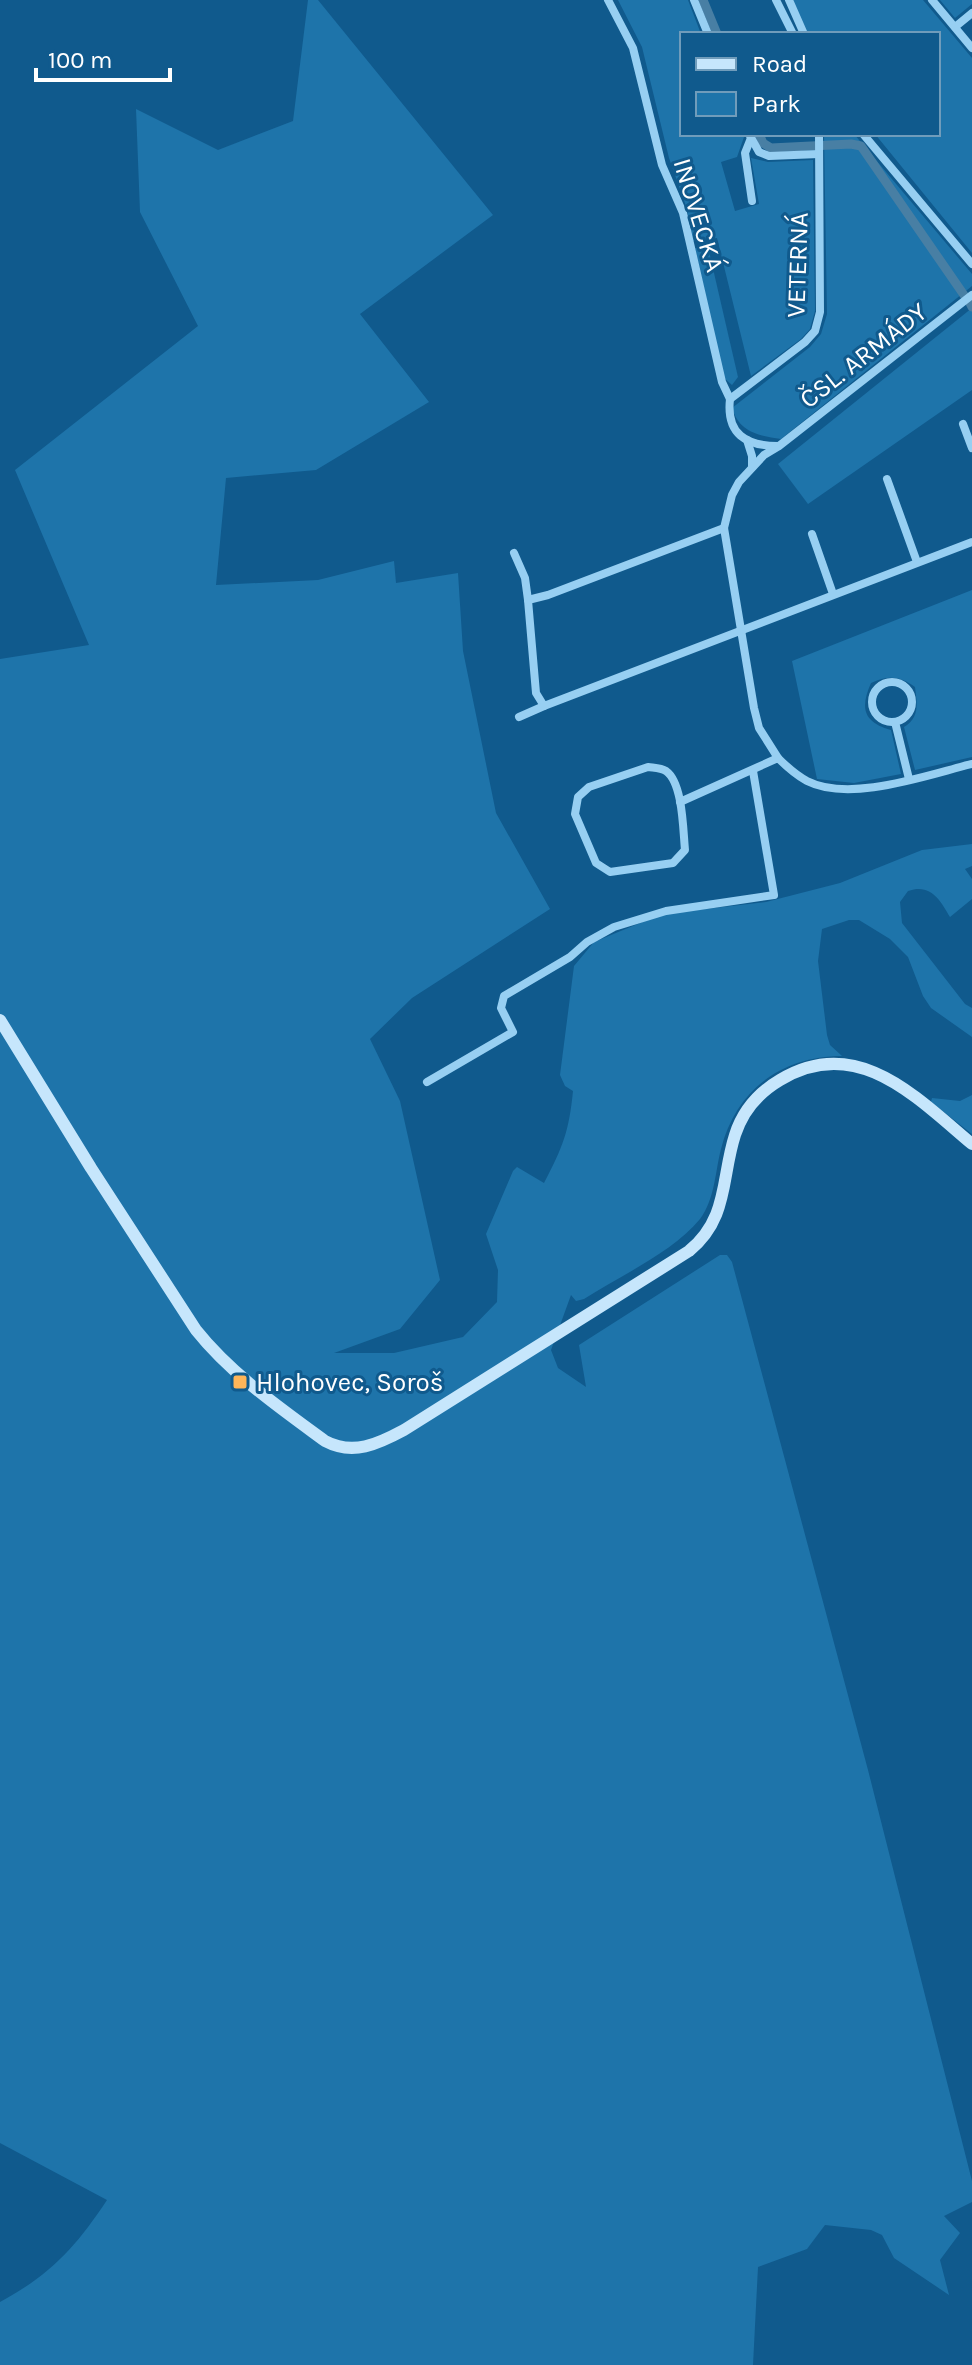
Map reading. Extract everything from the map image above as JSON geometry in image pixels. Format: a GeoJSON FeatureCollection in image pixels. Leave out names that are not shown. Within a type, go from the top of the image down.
{"type":"FeatureCollection","features":[{"type":"Feature","properties":{"kind":"main road"},"geometry":{"type":"LineString","coordinates":[[0,1020],[91,1168],[203,1339],[239,1374],[325,1441],[339,1447],[367,1447],[404,1430],[689,1251],[704,1236],[719,1210],[733,1142],[747,1108],[766,1090],[796,1071],[828,1064],[873,1070],[910,1092],[972,1144]]}},
{"type":"Feature","properties":{"kind":"street","name":"INOVECKÁ"},"geometry":{"type":"LineString","coordinates":[[608,0],[633,48],[662,165],[683,213],[722,382],[730,399]]}},
{"type":"Feature","properties":{"kind":"street"},"geometry":{"type":"LineString","coordinates":[[694,0],[707,32]]}},
{"type":"Feature","properties":{"kind":"street"},"geometry":{"type":"LineString","coordinates":[[776,0],[792,32]]}},
{"type":"Feature","properties":{"kind":"street"},"geometry":{"type":"LineString","coordinates":[[789,0],[803,32]]}},
{"type":"Feature","properties":{"kind":"street"},"geometry":{"type":"LineString","coordinates":[[932,0],[972,48]]}},
{"type":"Feature","properties":{"kind":"street"},"geometry":{"type":"LineString","coordinates":[[955,27],[972,13]]}},
{"type":"Feature","properties":{"kind":"street"},"geometry":{"type":"LineString","coordinates":[[750,136],[759,152],[769,156],[819,154]]}},
{"type":"Feature","properties":{"kind":"street"},"geometry":{"type":"LineString","coordinates":[[750,136],[745,153],[752,201]]}},
{"type":"Feature","properties":{"kind":"street","name":"VETERNÁ"},"geometry":{"type":"LineString","coordinates":[[730,399],[815,331],[820,312],[819,136]]}},
{"type":"Feature","properties":{"kind":"street"},"geometry":{"type":"LineString","coordinates":[[865,136],[972,264]]}},
{"type":"Feature","properties":{"kind":"street","name":"ČSL. ARMÁDY"},"geometry":{"type":"LineString","coordinates":[[724,528],[732,495],[752,467],[972,295]]}},
{"type":"Feature","properties":{"kind":"street"},"geometry":{"type":"LineString","coordinates":[[730,399],[728,416],[734,431],[764,446],[779,446]]}},
{"type":"Feature","properties":{"kind":"street"},"geometry":{"type":"LineString","coordinates":[[963,424],[972,448]]}},
{"type":"Feature","properties":{"kind":"street"},"geometry":{"type":"LineString","coordinates":[[747,440],[752,467]]}},
{"type":"Feature","properties":{"kind":"street"},"geometry":{"type":"LineString","coordinates":[[887,479],[917,562]]}},
{"type":"Feature","properties":{"kind":"street"},"geometry":{"type":"LineString","coordinates":[[528,600],[724,528],[759,727],[778,758],[809,783],[854,790],[972,764]]}},
{"type":"Feature","properties":{"kind":"street"},"geometry":{"type":"LineString","coordinates":[[812,534],[833,594]]}},
{"type":"Feature","properties":{"kind":"street"},"geometry":{"type":"LineString","coordinates":[[519,717],[972,542]]}},
{"type":"Feature","properties":{"kind":"street"},"geometry":{"type":"LineString","coordinates":[[514,553],[525,578],[536,693],[544,706]]}},
{"type":"Feature","properties":{"kind":"street"},"geometry":{"type":"LineString","coordinates":[[889,683],[902,685],[911,696],[911,709],[902,720],[895,722],[878,717],[872,706],[877,688],[889,683]]}},
{"type":"Feature","properties":{"kind":"street"},"geometry":{"type":"LineString","coordinates":[[895,722],[909,779]]}},
{"type":"Feature","properties":{"kind":"street"},"geometry":{"type":"LineString","coordinates":[[680,802],[778,758]]}},
{"type":"Feature","properties":{"kind":"street"},"geometry":{"type":"LineString","coordinates":[[648,767],[664,769],[675,779],[680,802],[685,850],[673,863],[610,872],[596,863],[575,814],[578,797],[589,787],[648,767]]}},
{"type":"Feature","properties":{"kind":"street"},"geometry":{"type":"LineString","coordinates":[[427,1082],[513,1032],[501,1008],[504,996],[570,957],[593,938],[648,915],[774,895],[753,771]]}},
{"type":"Feature","properties":{"kind":"green space"},"geometry":{"type":"Polygon","coordinates":[[[308,0],[318,0],[493,215],[360,314],[429,402],[316,470],[226,478],[216,585],[318,580],[394,561],[396,583],[458,573],[463,651],[496,813],[550,909],[412,998],[370,1039],[400,1101],[440,1280],[400,1329],[334,1353],[394,1353],[463,1337],[497,1302],[498,1270],[486,1234],[513,1171],[517,1167],[544,1183],[560,1149],[573,1091],[565,1086],[560,1075],[574,966],[594,942],[662,914],[766,902],[840,883],[922,850],[972,844],[972,866],[965,869],[972,879],[972,899],[950,917],[938,899],[923,889],[908,891],[900,902],[902,923],[965,1004],[972,1008],[972,1037],[931,1008],[908,957],[890,939],[859,920],[822,929],[818,961],[827,1035],[830,1045],[842,1056],[800,1062],[765,1080],[750,1094],[728,1128],[712,1194],[700,1219],[661,1253],[584,1299],[576,1301],[571,1295],[551,1350],[558,1368],[586,1387],[579,1345],[720,1255],[727,1255],[732,1262],[868,1770],[972,2181],[972,2202],[944,2216],[960,2233],[940,2260],[949,2295],[894,2258],[882,2235],[871,2230],[825,2225],[807,2249],[758,2267],[753,2365],[0,2365],[0,2302],[18,2292],[61,2258],[107,2200],[0,2143],[0,659],[89,645],[15,470],[198,326],[140,212],[136,109],[218,150],[293,121],[308,0]]]}},
{"type":"Feature","properties":{"kind":"green space"},"geometry":{"type":"Polygon","coordinates":[[[618,0],[688,0],[700,32],[680,32],[680,136],[743,136],[737,157],[721,162],[735,211],[759,204],[751,158],[768,162],[813,160],[815,311],[810,329],[751,376],[717,238],[693,241],[642,47],[618,0]]]}},
{"type":"Feature","properties":{"kind":"green space"},"geometry":{"type":"Polygon","coordinates":[[[793,0],[923,0],[972,58],[972,253],[877,136],[940,136],[940,32],[806,32],[793,0]]]}},
{"type":"Feature","properties":{"kind":"green space"},"geometry":{"type":"Polygon","coordinates":[[[940,0],[972,0],[972,4],[955,18],[940,0]]]}},
{"type":"Feature","properties":{"kind":"green space"},"geometry":{"type":"Polygon","coordinates":[[[824,136],[856,136],[972,274],[972,286],[781,439],[745,428],[732,408],[810,347],[821,334],[827,314],[824,136]]]}},
{"type":"Feature","properties":{"kind":"green space"},"geometry":{"type":"Polygon","coordinates":[[[708,247],[738,377],[732,385],[724,378],[695,248],[708,247]]]}},
{"type":"Feature","properties":{"kind":"green space"},"geometry":{"type":"Polygon","coordinates":[[[972,308],[972,390],[808,504],[778,464],[972,308]]]}},
{"type":"Feature","properties":{"kind":"green space"},"geometry":{"type":"Polygon","coordinates":[[[972,590],[972,757],[915,770],[904,727],[915,715],[915,687],[899,679],[888,678],[871,683],[865,707],[869,718],[891,730],[901,774],[854,783],[817,779],[792,661],[972,590]]]}},
{"type":"Feature","properties":{"kind":"green space"},"geometry":{"type":"Polygon","coordinates":[[[972,1095],[972,1134],[931,1102],[932,1098],[960,1101],[972,1095]]]}},
{"type":"Feature","properties":{"kind":"waterway"},"geometry":{"type":"LineString","coordinates":[[703,0],[716,32]]}},
{"type":"Feature","properties":{"kind":"waterway"},"geometry":{"type":"LineString","coordinates":[[760,136],[763,143],[771,148],[861,146],[964,295]]}},
{"type":"Feature","properties":{"kind":"waterway"},"geometry":{"type":"LineString","coordinates":[[970,303],[972,307]]}},
{"type":"Feature","properties":{"kind":"place","name":"Hlohovec, Soroš"},"geometry":{"type":"Point","coordinates":[240,1382]}}]}
